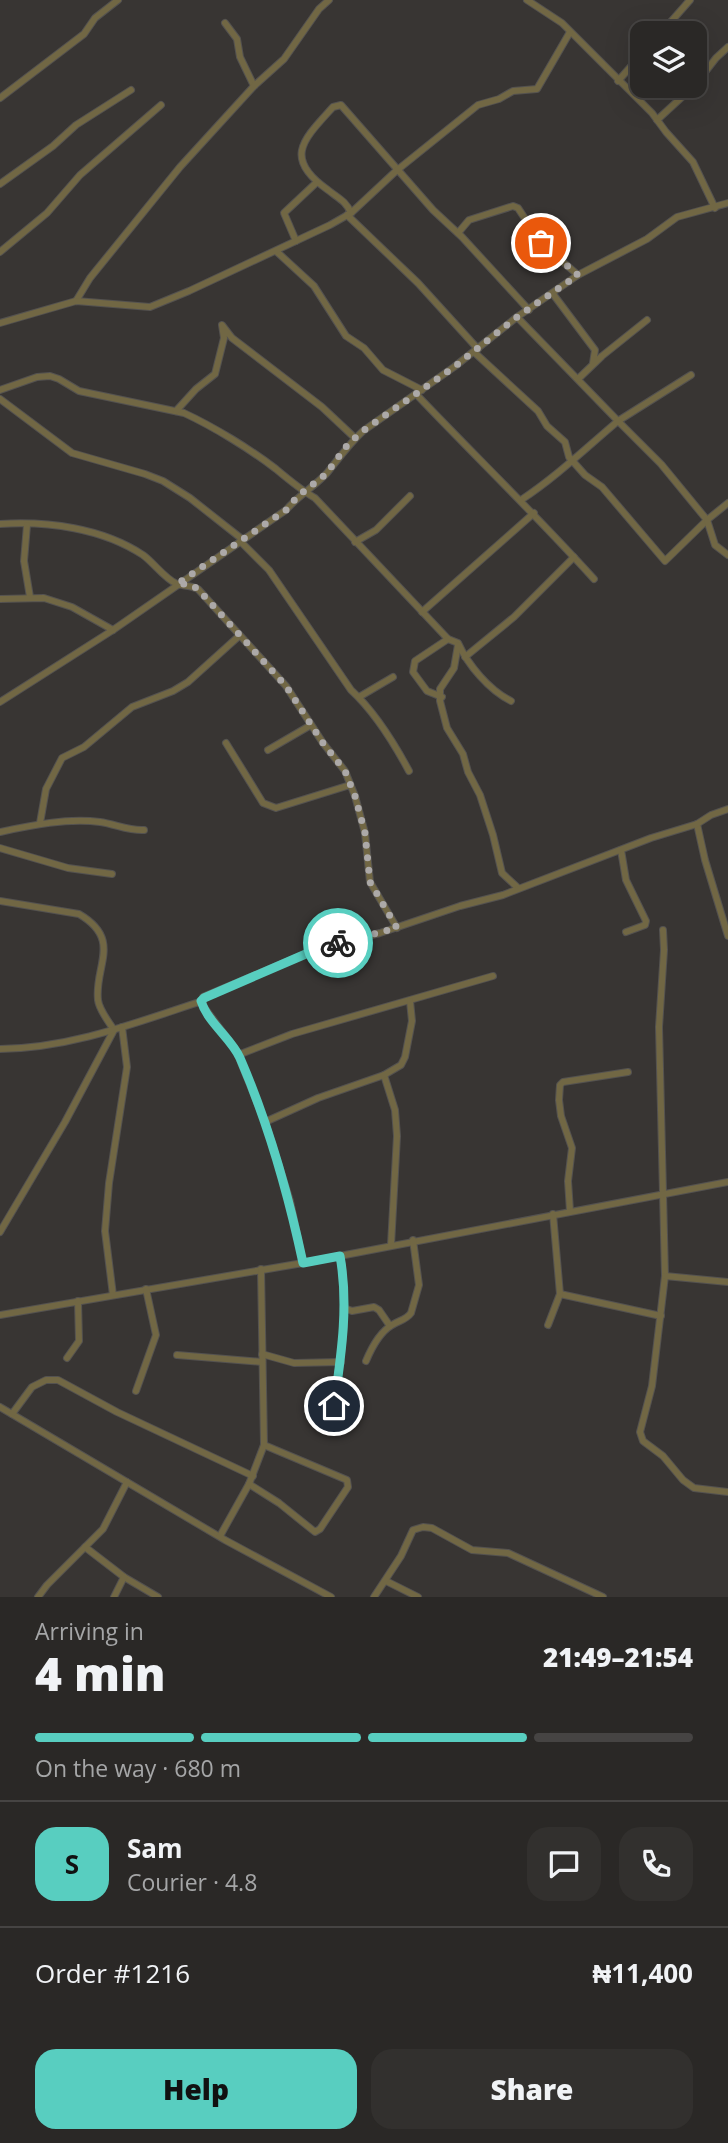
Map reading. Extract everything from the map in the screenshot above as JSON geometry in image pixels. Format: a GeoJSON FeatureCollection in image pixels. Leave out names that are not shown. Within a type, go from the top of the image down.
{"type":"FeatureCollection","features":[{"type":"Feature","properties":{"kind":"street"},"geometry":{"type":"LineString","coordinates":[[0,98],[84,34],[95,18],[118,0]]}},
{"type":"Feature","properties":{"kind":"street"},"geometry":{"type":"LineString","coordinates":[[76,301],[90,278],[180,167],[254,86],[284,59],[319,9],[329,0]]}},
{"type":"Feature","properties":{"kind":"street"},"geometry":{"type":"LineString","coordinates":[[527,0],[562,23],[657,120],[696,166],[715,208]]}},
{"type":"Feature","properties":{"kind":"street"},"geometry":{"type":"LineString","coordinates":[[672,21],[690,0]]}},
{"type":"Feature","properties":{"kind":"street"},"geometry":{"type":"LineString","coordinates":[[225,23],[237,38],[240,57],[254,86]]}},
{"type":"Feature","properties":{"kind":"street"},"geometry":{"type":"LineString","coordinates":[[0,323],[76,301],[150,307],[276,251],[349,214],[478,106],[513,91],[537,89],[570,32]]}},
{"type":"Feature","properties":{"kind":"street"},"geometry":{"type":"LineString","coordinates":[[707,69],[728,47]]}},
{"type":"Feature","properties":{"kind":"street"},"geometry":{"type":"LineString","coordinates":[[618,81],[630,68]]}},
{"type":"Feature","properties":{"kind":"street"},"geometry":{"type":"LineString","coordinates":[[0,184],[53,146],[76,125],[131,90]]}},
{"type":"Feature","properties":{"kind":"street"},"geometry":{"type":"LineString","coordinates":[[657,120],[680,98]]}},
{"type":"Feature","properties":{"kind":"street"},"geometry":{"type":"LineString","coordinates":[[0,251],[47,213],[80,175],[161,105]]}},
{"type":"Feature","properties":{"kind":"street"},"geometry":{"type":"LineString","coordinates":[[529,310],[458,233],[433,210],[341,105],[324,117],[302,145],[303,164],[317,182],[345,201],[349,214],[418,283],[476,350],[538,411],[547,426],[563,438],[566,453],[572,461],[585,475],[603,487],[665,561],[728,503]]}},
{"type":"Feature","properties":{"kind":"street"},"geometry":{"type":"LineString","coordinates":[[296,241],[284,213],[317,182]]}},
{"type":"Feature","properties":{"kind":"street"},"geometry":{"type":"LineString","coordinates":[[0,702],[113,630],[286,510],[326,474],[355,438],[578,275],[647,239],[677,217],[728,203]]}},
{"type":"Feature","properties":{"kind":"street"},"geometry":{"type":"LineString","coordinates":[[458,233],[469,220],[513,205],[518,208],[541,243],[578,275]]}},
{"type":"Feature","properties":{"kind":"street"},"geometry":{"type":"LineString","coordinates":[[276,251],[314,286],[346,336],[364,348],[383,370],[419,392],[594,579]]}},
{"type":"Feature","properties":{"kind":"street"},"geometry":{"type":"LineString","coordinates":[[553,294],[596,350],[593,365]]}},
{"type":"Feature","properties":{"kind":"street"},"geometry":{"type":"LineString","coordinates":[[517,317],[661,464],[707,520],[715,545],[728,555]]}},
{"type":"Feature","properties":{"kind":"street"},"geometry":{"type":"LineString","coordinates":[[578,380],[647,320]]}},
{"type":"Feature","properties":{"kind":"street"},"geometry":{"type":"LineString","coordinates":[[176,411],[196,389],[215,374],[224,338],[222,325],[232,338],[321,407],[355,438]]}},
{"type":"Feature","properties":{"kind":"street"},"geometry":{"type":"LineString","coordinates":[[521,500],[553,479],[618,421],[691,375]]}},
{"type":"Feature","properties":{"kind":"street"},"geometry":{"type":"LineString","coordinates":[[0,390],[37,377],[50,376],[79,391],[176,411],[198,419],[275,468],[303,492],[315,498],[448,639],[458,643],[465,657],[499,695],[511,701]]}},
{"type":"Feature","properties":{"kind":"street"},"geometry":{"type":"LineString","coordinates":[[0,399],[72,453],[163,481],[190,498],[241,540],[269,570],[351,690],[396,747],[409,771]]}},
{"type":"Feature","properties":{"kind":"street"},"geometry":{"type":"LineString","coordinates":[[355,542],[376,530],[410,496]]}},
{"type":"Feature","properties":{"kind":"street"},"geometry":{"type":"LineString","coordinates":[[422,612],[534,513]]}},
{"type":"Feature","properties":{"kind":"street"},"geometry":{"type":"LineString","coordinates":[[0,524],[73,528],[100,534],[143,555],[177,584],[189,584],[198,589],[286,686],[341,764],[365,833],[370,882],[397,928]]}},
{"type":"Feature","properties":{"kind":"street"},"geometry":{"type":"LineString","coordinates":[[27,525],[24,561],[30,597]]}},
{"type":"Feature","properties":{"kind":"street"},"geometry":{"type":"LineString","coordinates":[[465,657],[514,617],[574,557]]}},
{"type":"Feature","properties":{"kind":"street"},"geometry":{"type":"LineString","coordinates":[[0,599],[44,598],[72,607],[113,630]]}},
{"type":"Feature","properties":{"kind":"street"},"geometry":{"type":"LineString","coordinates":[[40,823],[46,789],[62,758],[84,747],[132,707],[173,691],[188,682],[239,636]]}},
{"type":"Feature","properties":{"kind":"street"},"geometry":{"type":"LineString","coordinates":[[442,697],[427,691],[413,673],[415,661],[448,639]]}},
{"type":"Feature","properties":{"kind":"street"},"geometry":{"type":"LineString","coordinates":[[458,643],[453,668],[440,689],[440,701],[447,728],[463,754],[468,772],[480,794],[502,873],[518,888]]}},
{"type":"Feature","properties":{"kind":"street"},"geometry":{"type":"LineString","coordinates":[[359,697],[393,677]]}},
{"type":"Feature","properties":{"kind":"street"},"geometry":{"type":"LineString","coordinates":[[268,750],[311,725]]}},
{"type":"Feature","properties":{"kind":"street"},"geometry":{"type":"LineString","coordinates":[[226,743],[258,797],[263,803],[276,808],[350,785]]}},
{"type":"Feature","properties":{"kind":"street"},"geometry":{"type":"LineString","coordinates":[[0,1049],[73,1042],[114,1030],[201,1001],[320,948],[397,928],[460,906],[503,895],[697,824],[710,815],[728,809]]}},
{"type":"Feature","properties":{"kind":"street"},"geometry":{"type":"LineString","coordinates":[[0,832],[40,823],[101,822],[135,831],[144,830]]}},
{"type":"Feature","properties":{"kind":"street"},"geometry":{"type":"LineString","coordinates":[[697,824],[728,936]]}},
{"type":"Feature","properties":{"kind":"street"},"geometry":{"type":"LineString","coordinates":[[0,848],[68,868],[112,874]]}},
{"type":"Feature","properties":{"kind":"street"},"geometry":{"type":"LineString","coordinates":[[621,850],[626,880],[646,921],[645,925],[626,932]]}},
{"type":"Feature","properties":{"kind":"street"},"geometry":{"type":"LineString","coordinates":[[0,901],[79,914],[88,920],[102,936],[104,961],[97,999],[114,1030]]}},
{"type":"Feature","properties":{"kind":"street"},"geometry":{"type":"LineString","coordinates":[[663,930],[659,1027],[665,1276],[652,1386],[640,1432],[643,1441],[663,1456],[683,1480],[694,1488],[728,1492]]}},
{"type":"Feature","properties":{"kind":"street"},"geometry":{"type":"LineString","coordinates":[[239,1055],[292,1034],[493,976]]}},
{"type":"Feature","properties":{"kind":"street"},"geometry":{"type":"LineString","coordinates":[[201,1001],[239,1055],[265,1122],[290,1201],[303,1263]]}},
{"type":"Feature","properties":{"kind":"street"},"geometry":{"type":"LineString","coordinates":[[265,1122],[330,1093],[384,1075],[401,1065],[412,1021],[410,1001]]}},
{"type":"Feature","properties":{"kind":"street"},"geometry":{"type":"LineString","coordinates":[[113,1295],[106,1231],[109,1183],[127,1067],[122,1027]]}},
{"type":"Feature","properties":{"kind":"street"},"geometry":{"type":"LineString","coordinates":[[0,1232],[65,1122],[114,1030]]}},
{"type":"Feature","properties":{"kind":"street"},"geometry":{"type":"LineString","coordinates":[[570,1211],[568,1181],[572,1148],[561,1116],[560,1085],[563,1082],[628,1072]]}},
{"type":"Feature","properties":{"kind":"street"},"geometry":{"type":"LineString","coordinates":[[384,1075],[395,1110],[397,1136],[391,1245]]}},
{"type":"Feature","properties":{"kind":"street"},"geometry":{"type":"LineString","coordinates":[[0,1315],[303,1263],[728,1182]]}},
{"type":"Feature","properties":{"kind":"street"},"geometry":{"type":"LineString","coordinates":[[548,1325],[560,1294],[553,1214]]}},
{"type":"Feature","properties":{"kind":"street"},"geometry":{"type":"LineString","coordinates":[[366,1361],[371,1349],[390,1326],[409,1317],[418,1292],[414,1240]]}},
{"type":"Feature","properties":{"kind":"street"},"geometry":{"type":"LineString","coordinates":[[334,1406],[341,1362],[345,1283],[340,1256]]}},
{"type":"Feature","properties":{"kind":"street"},"geometry":{"type":"LineString","coordinates":[[220,1536],[253,1476],[264,1445],[261,1269]]}},
{"type":"Feature","properties":{"kind":"street"},"geometry":{"type":"LineString","coordinates":[[665,1276],[728,1282]]}},
{"type":"Feature","properties":{"kind":"street"},"geometry":{"type":"LineString","coordinates":[[136,1391],[156,1335],[146,1289]]}},
{"type":"Feature","properties":{"kind":"street"},"geometry":{"type":"LineString","coordinates":[[560,1294],[661,1316]]}},
{"type":"Feature","properties":{"kind":"street"},"geometry":{"type":"LineString","coordinates":[[67,1358],[79,1341],[78,1301]]}},
{"type":"Feature","properties":{"kind":"street"},"geometry":{"type":"LineString","coordinates":[[344,1307],[352,1311],[374,1307],[390,1326]]}},
{"type":"Feature","properties":{"kind":"street"},"geometry":{"type":"LineString","coordinates":[[177,1354],[262,1358],[294,1363],[341,1362]]}},
{"type":"Feature","properties":{"kind":"street"},"geometry":{"type":"LineString","coordinates":[[12,1414],[32,1387],[46,1380],[58,1380],[117,1412],[253,1476]]}},
{"type":"Feature","properties":{"kind":"street"},"geometry":{"type":"LineString","coordinates":[[0,1407],[220,1536],[331,1597]]}},
{"type":"Feature","properties":{"kind":"street"},"geometry":{"type":"LineString","coordinates":[[249,1484],[279,1503],[315,1532],[320,1529],[348,1487],[347,1480],[264,1445]]}},
{"type":"Feature","properties":{"kind":"street"},"geometry":{"type":"LineString","coordinates":[[38,1597],[110,1519],[127,1482]]}},
{"type":"Feature","properties":{"kind":"street"},"geometry":{"type":"LineString","coordinates":[[374,1597],[386,1581],[413,1530],[423,1527],[432,1528],[472,1550],[508,1553],[592,1595],[603,1597]]}},
{"type":"Feature","properties":{"kind":"street"},"geometry":{"type":"LineString","coordinates":[[85,1547],[124,1577],[159,1597]]}},
{"type":"Feature","properties":{"kind":"street"},"geometry":{"type":"LineString","coordinates":[[114,1597],[124,1577]]}},
{"type":"Feature","properties":{"kind":"street"},"geometry":{"type":"LineString","coordinates":[[386,1581],[418,1597]]}},
{"type":"Feature","properties":{"kind":"way so far"},"geometry":{"type":"LineString","coordinates":[[338,943],[397,928],[370,882],[365,833],[345,771],[323,743],[286,686],[198,589],[189,584],[177,584],[286,510],[298,496],[326,474],[348,444],[363,431],[578,275],[541,243]]}},
{"type":"Feature","properties":{"kind":"route"},"geometry":{"type":"LineString","coordinates":[[334,1406],[341,1362],[345,1292],[340,1256],[303,1263],[282,1172],[241,1059],[201,1001],[315,950],[338,943]]}}]}
